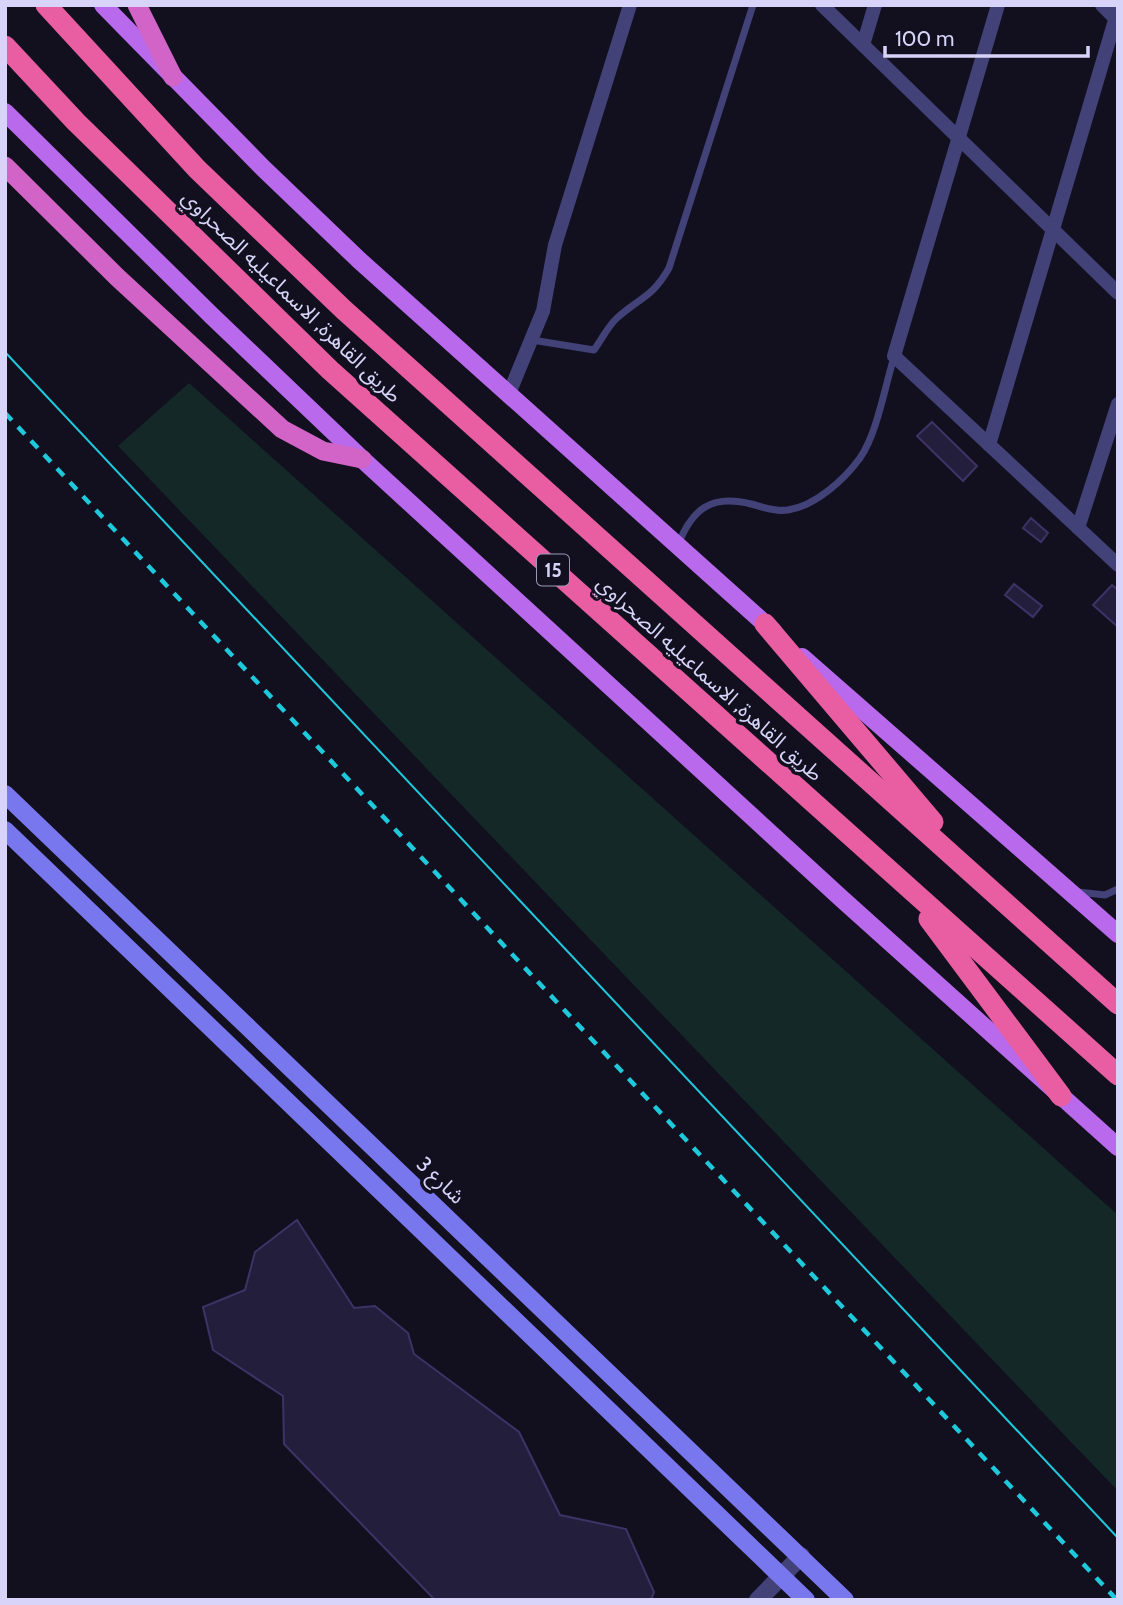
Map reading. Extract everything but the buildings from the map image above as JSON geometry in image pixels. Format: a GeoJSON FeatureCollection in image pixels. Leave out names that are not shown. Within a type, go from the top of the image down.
{"type":"FeatureCollection","features":[{"type":"Feature","properties":{"kind":"highway","name":"طريق القاهرة, الاسماعيليه الصحراوي"},"geometry":{"type":"LineString","coordinates":[[46,5],[197,169],[344,310],[1118,1004]]}},
{"type":"Feature","properties":{"kind":"highway"},"geometry":{"type":"LineString","coordinates":[[137,5],[173,77]]}},
{"type":"Feature","properties":{"kind":"highway","name":"طريق القاهرة, الاسماعيليه الصحراوي"},"geometry":{"type":"LineString","coordinates":[[5,46],[76,122],[330,370],[1118,1075]]}},
{"type":"Feature","properties":{"kind":"highway"},"geometry":{"type":"LineString","coordinates":[[5,166],[117,276],[282,429],[323,451],[362,459]]}},
{"type":"Feature","properties":{"kind":"highway"},"geometry":{"type":"LineString","coordinates":[[765,624],[987,886]]}},
{"type":"Feature","properties":{"kind":"highway"},"geometry":{"type":"LineString","coordinates":[[901,881],[1061,1096]]}},
{"type":"Feature","properties":{"kind":"main road"},"geometry":{"type":"LineString","coordinates":[[103,5],[350,251],[508,396],[1118,934]]}},
{"type":"Feature","properties":{"kind":"main road"},"geometry":{"type":"LineString","coordinates":[[5,112],[362,459],[1118,1147]]}},
{"type":"Feature","properties":{"kind":"main road","name":"شارع 3"},"geometry":{"type":"LineString","coordinates":[[5,794],[845,1600]]}},
{"type":"Feature","properties":{"kind":"main road"},"geometry":{"type":"LineString","coordinates":[[5,830],[806,1600]]}},
{"type":"Feature","properties":{"kind":"street"},"geometry":{"type":"LineString","coordinates":[[508,396],[543,311],[555,245],[630,5]]}},
{"type":"Feature","properties":{"kind":"street"},"geometry":{"type":"LineString","coordinates":[[822,5],[1118,293]]}},
{"type":"Feature","properties":{"kind":"street"},"geometry":{"type":"LineString","coordinates":[[863,46],[875,5]]}},
{"type":"Feature","properties":{"kind":"street"},"geometry":{"type":"LineString","coordinates":[[998,5],[894,356],[1118,565]]}},
{"type":"Feature","properties":{"kind":"street"},"geometry":{"type":"LineString","coordinates":[[989,445],[1116,14],[1102,5]]}},
{"type":"Feature","properties":{"kind":"street"},"geometry":{"type":"LineString","coordinates":[[1078,528],[1118,404]]}},
{"type":"Feature","properties":{"kind":"street"},"geometry":{"type":"LineString","coordinates":[[758,1600],[801,1556]]}},
{"type":"Feature","properties":{"kind":"street"},"geometry":{"type":"LineString","coordinates":[[806,1600],[825,1580]]}},
{"type":"Feature","properties":{"kind":"lane"},"geometry":{"type":"LineString","coordinates":[[532,340],[594,350],[617,318],[649,297],[660,285],[669,268],[753,5]]}},
{"type":"Feature","properties":{"kind":"lane"},"geometry":{"type":"LineString","coordinates":[[677,547],[686,525],[695,513],[708,505],[733,500],[786,511],[803,506],[835,485],[861,457],[868,442],[894,356]]}},
{"type":"Feature","properties":{"kind":"lane"},"geometry":{"type":"LineString","coordinates":[[1066,888],[1091,895],[1105,895],[1118,890]]}},
{"type":"Feature","properties":{"kind":"green space"},"geometry":{"type":"Polygon","coordinates":[[[189,383],[1118,1215],[1118,1491],[118,446],[189,383]]]}},
{"type":"Feature","properties":{"kind":"tram line"},"geometry":{"type":"LineString","coordinates":[[5,352],[1118,1538]]}},
{"type":"Feature","properties":{"kind":"railway"},"geometry":{"type":"LineString","coordinates":[[5,413],[1117,1600]]}}]}
